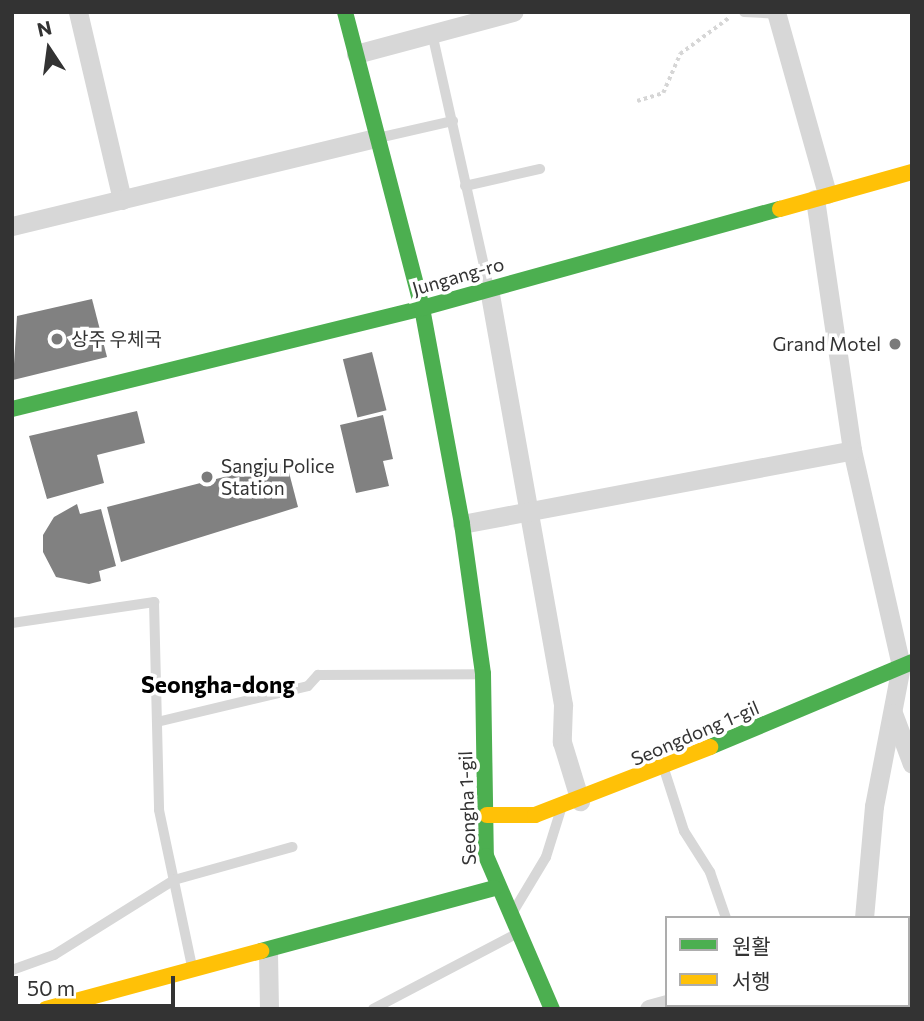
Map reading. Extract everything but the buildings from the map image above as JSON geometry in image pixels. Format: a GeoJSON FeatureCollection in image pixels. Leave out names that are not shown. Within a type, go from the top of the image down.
{"type":"FeatureCollection","features":[{"type":"Feature","properties":{"kind":"street"},"geometry":{"type":"LineString","coordinates":[[78,12],[122,200]]}},
{"type":"Feature","properties":{"kind":"street","name":"Seongha 1-gil"},"geometry":{"type":"LineString","coordinates":[[46,1009],[194,973],[495,888],[486,856],[483,674],[462,524],[422,308],[345,12]]}},
{"type":"Feature","properties":{"kind":"street"},"geometry":{"type":"LineString","coordinates":[[355,54],[513,12]]}},
{"type":"Feature","properties":{"kind":"street"},"geometry":{"type":"LineString","coordinates":[[777,13],[821,196],[852,450],[906,664],[893,712],[874,806],[864,916]]}},
{"type":"Feature","properties":{"kind":"street"},"geometry":{"type":"LineString","coordinates":[[12,226],[377,138]]}},
{"type":"Feature","properties":{"kind":"street","name":"Jungang-ro"},"geometry":{"type":"LineString","coordinates":[[12,410],[422,308],[912,172]]}},
{"type":"Feature","properties":{"kind":"street"},"geometry":{"type":"LineString","coordinates":[[489,289],[563,705],[562,742],[571,804]]}},
{"type":"Feature","properties":{"kind":"street"},"geometry":{"type":"LineString","coordinates":[[462,524],[852,450]]}},
{"type":"Feature","properties":{"kind":"street","name":"Seongdong 1-gil"},"geometry":{"type":"LineString","coordinates":[[487,815],[535,815],[571,804],[664,769],[906,664]]}},
{"type":"Feature","properties":{"kind":"street"},"geometry":{"type":"LineString","coordinates":[[893,712],[912,764]]}},
{"type":"Feature","properties":{"kind":"street"},"geometry":{"type":"LineString","coordinates":[[495,888],[523,930],[552,1009]]}},
{"type":"Feature","properties":{"kind":"street"},"geometry":{"type":"LineString","coordinates":[[268,952],[269,1009]]}},
{"type":"Feature","properties":{"kind":"lane"},"geometry":{"type":"LineString","coordinates":[[744,12],[777,13]]}},
{"type":"Feature","properties":{"kind":"lane"},"geometry":{"type":"LineString","coordinates":[[432,33],[489,289]]}},
{"type":"Feature","properties":{"kind":"lane"},"geometry":{"type":"LineString","coordinates":[[377,138],[453,121]]}},
{"type":"Feature","properties":{"kind":"lane"},"geometry":{"type":"LineString","coordinates":[[465,186],[540,169]]}},
{"type":"Feature","properties":{"kind":"lane"},"geometry":{"type":"LineString","coordinates":[[12,623],[154,603],[159,810],[194,973]]}},
{"type":"Feature","properties":{"kind":"lane"},"geometry":{"type":"LineString","coordinates":[[157,722],[308,686],[318,675],[483,674]]}},
{"type":"Feature","properties":{"kind":"lane"},"geometry":{"type":"LineString","coordinates":[[664,769],[684,831],[710,872],[725,916]]}},
{"type":"Feature","properties":{"kind":"lane"},"geometry":{"type":"LineString","coordinates":[[513,913],[546,857],[571,804]]}},
{"type":"Feature","properties":{"kind":"lane"},"geometry":{"type":"LineString","coordinates":[[12,970],[54,955],[174,880],[292,847]]}},
{"type":"Feature","properties":{"kind":"lane"},"geometry":{"type":"LineString","coordinates":[[373,1009],[523,930]]}},
{"type":"Feature","properties":{"kind":"path"},"geometry":{"type":"LineString","coordinates":[[637,100],[663,93],[680,54],[733,12]]}},
{"type":"Feature","properties":{"kind":"traffic: fast"},"geometry":{"type":"LineString","coordinates":[[345,12],[422,308],[462,524],[483,674],[486,856],[552,1009]]}},
{"type":"Feature","properties":{"kind":"traffic: fast"},"geometry":{"type":"LineString","coordinates":[[12,409],[422,308],[780,209]]}},
{"type":"Feature","properties":{"kind":"traffic: fast"},"geometry":{"type":"LineString","coordinates":[[710,747],[912,662]]}},
{"type":"Feature","properties":{"kind":"traffic: fast"},"geometry":{"type":"LineString","coordinates":[[261,951],[495,888]]}},
{"type":"Feature","properties":{"kind":"traffic: slow"},"geometry":{"type":"LineString","coordinates":[[780,209],[912,172]]}},
{"type":"Feature","properties":{"kind":"traffic: slow"},"geometry":{"type":"LineString","coordinates":[[487,815],[535,815],[710,747]]}},
{"type":"Feature","properties":{"kind":"traffic: slow"},"geometry":{"type":"LineString","coordinates":[[46,1009],[261,951]]}},
{"type":"Feature","properties":{"kind":"place","name":"상주 우체국"},"geometry":{"type":"Point","coordinates":[57,339]}},
{"type":"Feature","properties":{"kind":"place","name":"Grand Motel"},"geometry":{"type":"Point","coordinates":[895,344]}},
{"type":"Feature","properties":{"kind":"place","name":"Sangju Police Station"},"geometry":{"type":"Point","coordinates":[207,477]}},
{"type":"Feature","properties":{"kind":"district","name":"Seongha-dong"},"geometry":{"type":"Point","coordinates":[218,684]}}]}
